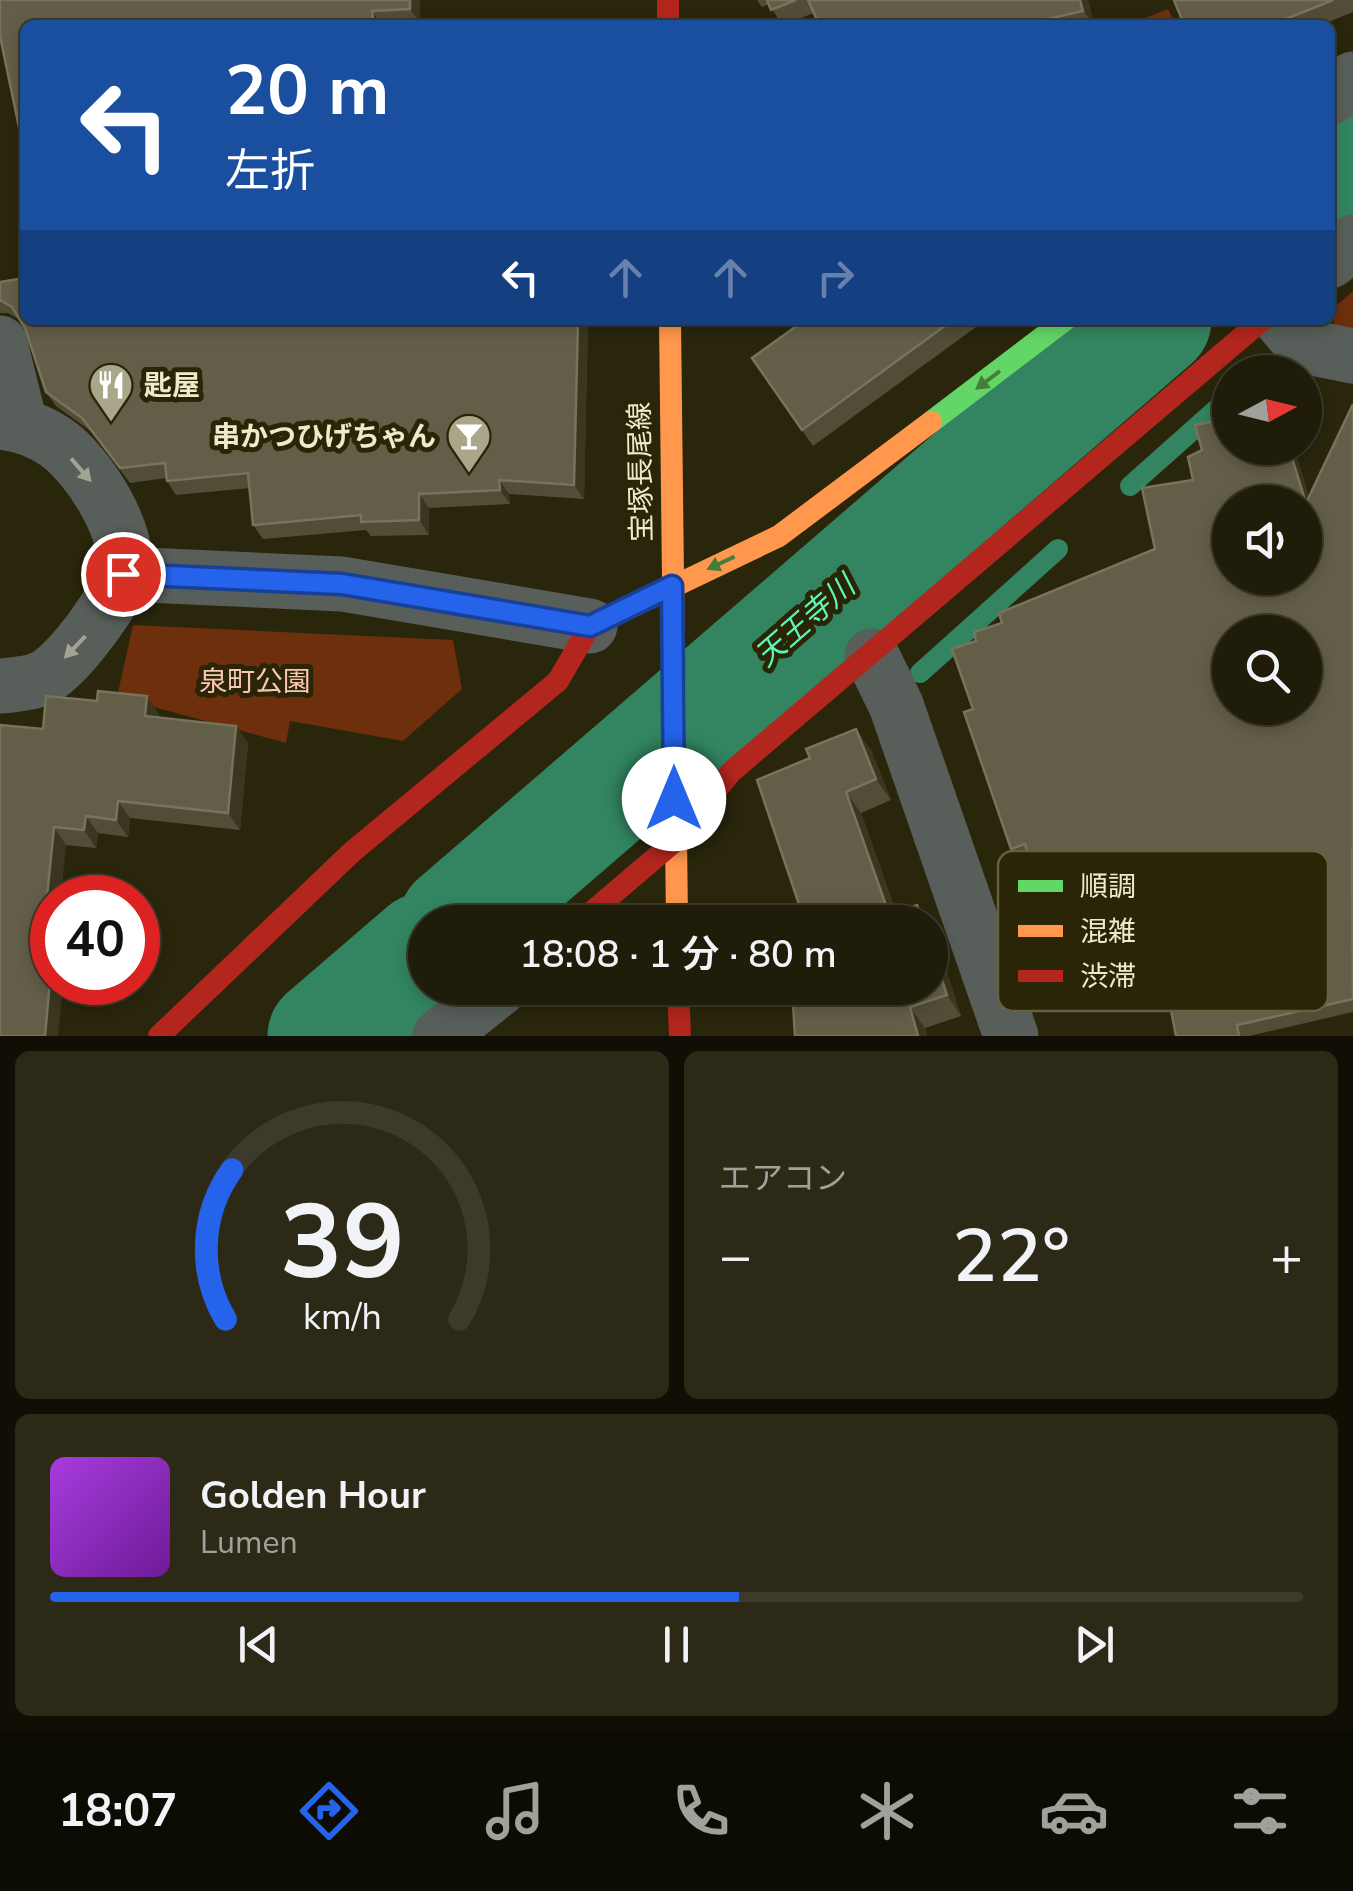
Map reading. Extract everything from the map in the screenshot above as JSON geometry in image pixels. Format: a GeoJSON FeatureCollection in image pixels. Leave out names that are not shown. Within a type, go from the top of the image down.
{"type":"FeatureCollection","features":[{"type":"Feature","properties":{"kind":"street","name":"宝塚長尾線"},"geometry":{"type":"LineString","coordinates":[[670,325],[676,905]]}},
{"type":"Feature","properties":{"kind":"street"},"geometry":{"type":"LineString","coordinates":[[160,1036],[352,852],[558,681],[590,626],[779,536],[1058,325]]}},
{"type":"Feature","properties":{"kind":"street"},"geometry":{"type":"LineString","coordinates":[[600,905],[674,841],[731,772],[872,656],[1256,325]]}},
{"type":"Feature","properties":{"kind":"street"},"geometry":{"type":"LineString","coordinates":[[1285,325],[1302,346],[1353,356]]}},
{"type":"Feature","properties":{"kind":"street"},"geometry":{"type":"LineString","coordinates":[[0,343],[10,423],[58,444],[108,503],[122,548],[123,574],[84,638],[44,678],[0,686]]}},
{"type":"Feature","properties":{"kind":"street"},"geometry":{"type":"LineString","coordinates":[[123,574],[342,584],[590,626]]}},
{"type":"Feature","properties":{"kind":"street"},"geometry":{"type":"LineString","coordinates":[[872,656],[896,704],[998,998]]}},
{"type":"Feature","properties":{"kind":"street"},"geometry":{"type":"LineString","coordinates":[[440,1036],[479,1005]]}},
{"type":"Feature","properties":{"kind":"street"},"geometry":{"type":"LineString","coordinates":[[679,1005],[680,1036]]}},
{"type":"Feature","properties":{"kind":"street"},"geometry":{"type":"LineString","coordinates":[[1002,1011],[1011,1036]]}},
{"type":"Feature","properties":{"kind":"green space"},"geometry":{"type":"Polygon","coordinates":[[[1168,9],[1174,20],[1140,20],[1168,9]]]}},
{"type":"Feature","properties":{"kind":"green space"},"geometry":{"type":"Polygon","coordinates":[[[1353,291],[1353,338],[1339,336],[1335,307],[1353,291]]]}},
{"type":"Feature","properties":{"kind":"green space","name":"泉町公園"},"geometry":{"type":"Polygon","coordinates":[[[133,625],[453,640],[462,689],[403,741],[290,721],[286,743],[117,697],[133,625]]]}},
{"type":"Feature","properties":{"kind":"building"},"geometry":{"type":"Polygon","coordinates":[[[0,0],[410,0],[410,9],[372,11],[373,20],[20,20],[20,132],[0,36],[0,0]]]}},
{"type":"Feature","properties":{"kind":"building"},"geometry":{"type":"Polygon","coordinates":[[[767,0],[796,0],[771,10],[767,0]]]}},
{"type":"Feature","properties":{"kind":"building"},"geometry":{"type":"Polygon","coordinates":[[[808,0],[1080,0],[1083,11],[1043,20],[817,20],[808,0]]]}},
{"type":"Feature","properties":{"kind":"building"},"geometry":{"type":"Polygon","coordinates":[[[1174,0],[1333,0],[1283,20],[1182,20],[1174,0]]]}},
{"type":"Feature","properties":{"kind":"building"},"geometry":{"type":"Polygon","coordinates":[[[20,279],[20,320],[12,307],[0,300],[0,282],[20,279]]]}},
{"type":"Feature","properties":{"kind":"building"},"geometry":{"type":"Polygon","coordinates":[[[23,325],[578,325],[574,485],[499,480],[500,490],[419,494],[419,520],[361,522],[361,515],[253,525],[248,473],[167,481],[165,463],[120,468],[82,418],[46,392],[23,325]]]}},
{"type":"Feature","properties":{"kind":"building"},"geometry":{"type":"Polygon","coordinates":[[[798,325],[946,325],[802,430],[752,358],[798,325]]]}},
{"type":"Feature","properties":{"kind":"building"},"geometry":{"type":"Polygon","coordinates":[[[1353,404],[1353,999],[1328,1005],[1328,851],[1027,851],[1025,844],[1011,849],[964,712],[973,709],[952,649],[976,641],[974,632],[1002,623],[999,613],[1155,549],[1142,488],[1193,480],[1188,457],[1202,450],[1195,425],[1212,422],[1212,465],[1294,465],[1300,485],[1212,485],[1212,595],[1322,595],[1322,485],[1315,485],[1353,404]]]}},
{"type":"Feature","properties":{"kind":"building"},"geometry":{"type":"Polygon","coordinates":[[[98,691],[147,696],[145,716],[236,726],[228,813],[118,801],[116,820],[86,816],[84,830],[54,827],[49,875],[30,875],[30,1005],[48,1005],[45,1036],[0,1036],[0,725],[43,729],[46,696],[97,701],[98,691]]]}},
{"type":"Feature","properties":{"kind":"building"},"geometry":{"type":"Polygon","coordinates":[[[856,729],[876,779],[846,792],[886,905],[799,905],[757,780],[810,758],[806,749],[856,729]]]}},
{"type":"Feature","properties":{"kind":"building"},"geometry":{"type":"Polygon","coordinates":[[[793,1005],[916,1005],[910,1007],[918,1036],[795,1036],[793,1005]]]}},
{"type":"Feature","properties":{"kind":"building"},"geometry":{"type":"Polygon","coordinates":[[[1171,1011],[1299,1011],[1237,1025],[1239,1036],[1176,1036],[1171,1011]]]}},
{"type":"Feature","properties":{"kind":"waterway","name":"天王寺川"},"geometry":{"type":"LineString","coordinates":[[1335,164],[1353,148]]}},
{"type":"Feature","properties":{"kind":"waterway","name":"天王寺川"},"geometry":{"type":"LineString","coordinates":[[476,905],[1148,325]]}},
{"type":"Feature","properties":{"kind":"waterway"},"geometry":{"type":"LineString","coordinates":[[1130,486],[1212,413]]}},
{"type":"Feature","properties":{"kind":"waterway"},"geometry":{"type":"LineString","coordinates":[[920,673],[1058,549]]}},
{"type":"Feature","properties":{"kind":"waterway","name":"天王寺川"},"geometry":{"type":"LineString","coordinates":[[325,1036],[408,965]]}},
{"type":"Feature","properties":{"kind":"traffic: fast"},"geometry":{"type":"LineString","coordinates":[[931,422],[1058,325]]}},
{"type":"Feature","properties":{"kind":"traffic: slow"},"geometry":{"type":"LineString","coordinates":[[670,325],[677,905]]}},
{"type":"Feature","properties":{"kind":"traffic: slow"},"geometry":{"type":"LineString","coordinates":[[610,617],[779,536],[931,422]]}},
{"type":"Feature","properties":{"kind":"traffic: jam"},"geometry":{"type":"LineString","coordinates":[[668,0],[668,20]]}},
{"type":"Feature","properties":{"kind":"traffic: jam"},"geometry":{"type":"LineString","coordinates":[[600,905],[675,841],[731,772],[1256,325]]}},
{"type":"Feature","properties":{"kind":"traffic: jam"},"geometry":{"type":"LineString","coordinates":[[159,1036],[352,852],[558,681],[590,626],[610,617]]}},
{"type":"Feature","properties":{"kind":"traffic: jam"},"geometry":{"type":"LineString","coordinates":[[679,1005],[680,1036]]}},
{"type":"Feature","properties":{"kind":"place","name":"匙屋"},"geometry":{"type":"Point","coordinates":[111,423]}},
{"type":"Feature","properties":{"kind":"place","name":"串かつひげちゃん"},"geometry":{"type":"Point","coordinates":[469,474]}},
{"type":"Feature","properties":{"kind":"route"},"geometry":{"type":"LineString","coordinates":[[123,574],[342,584],[590,626],[672,586],[674,799]]}}]}
